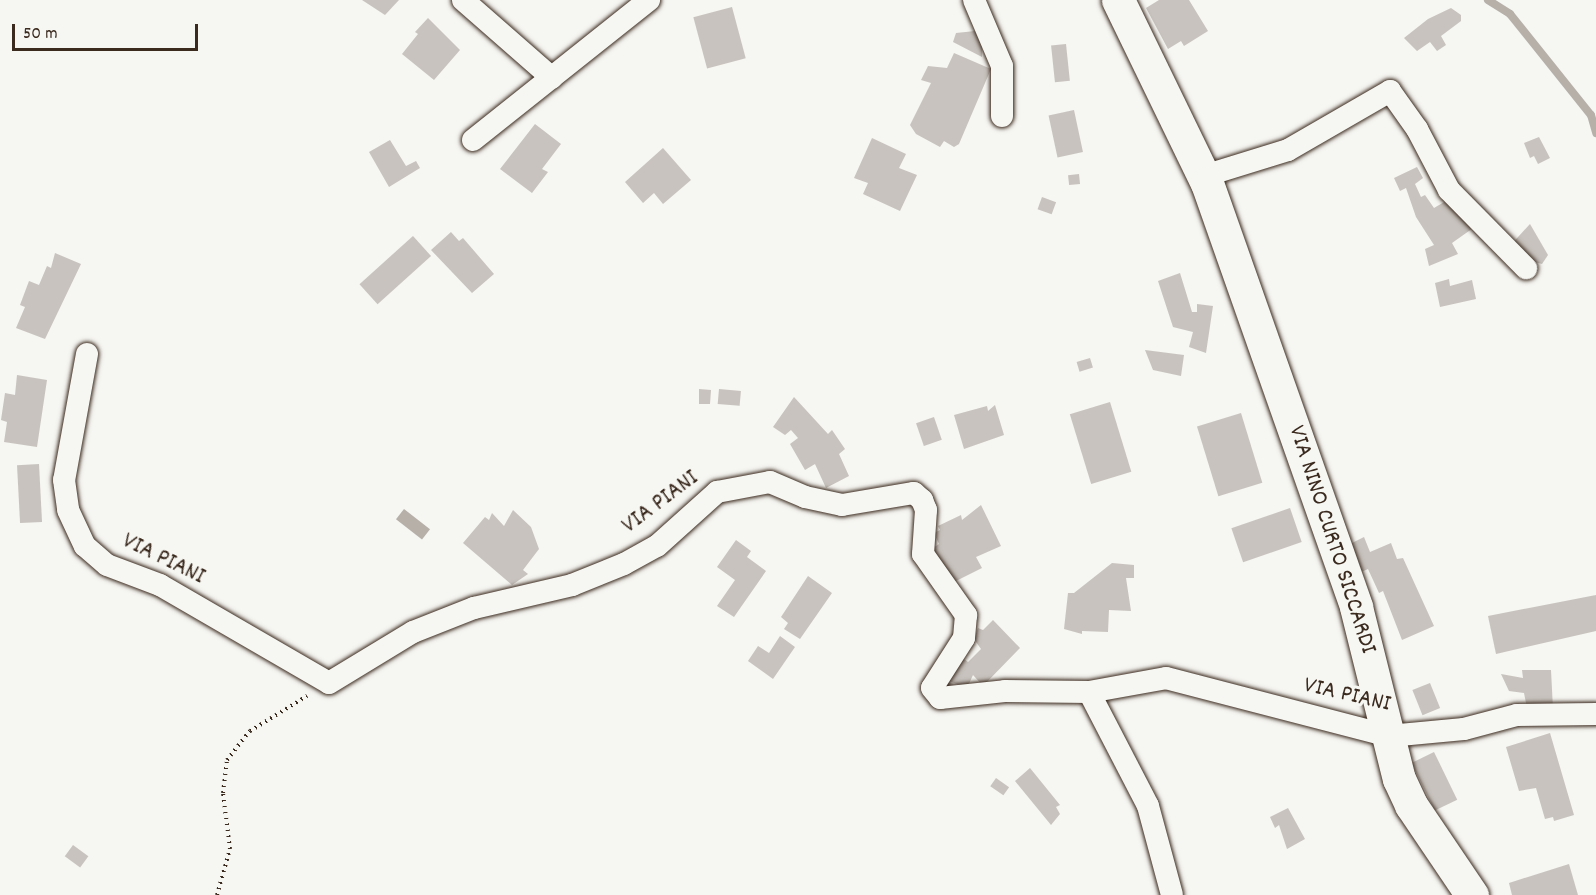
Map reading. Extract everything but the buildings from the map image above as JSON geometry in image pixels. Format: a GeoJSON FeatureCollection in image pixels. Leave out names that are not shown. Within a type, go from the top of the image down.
{"type":"FeatureCollection","features":[{"type":"Feature","properties":{"kind":"main road","name":"VIA NINO CURTO SICCARDI"},"geometry":{"type":"LineString","coordinates":[[1118,0],[1204,176],[1356,607],[1399,779],[1411,805],[1472,895]]}},
{"type":"Feature","properties":{"kind":"street"},"geometry":{"type":"LineString","coordinates":[[463,0],[552,78]]}},
{"type":"Feature","properties":{"kind":"street"},"geometry":{"type":"LineString","coordinates":[[473,140],[649,0]]}},
{"type":"Feature","properties":{"kind":"street"},"geometry":{"type":"LineString","coordinates":[[975,0],[1002,66],[1002,116]]}},
{"type":"Feature","properties":{"kind":"street"},"geometry":{"type":"LineString","coordinates":[[1204,176],[1288,150],[1390,91],[1417,129],[1449,190],[1526,268]]}},
{"type":"Feature","properties":{"kind":"street","name":"VIA PIANI"},"geometry":{"type":"LineString","coordinates":[[87,354],[64,480],[68,510],[85,546],[107,565],[160,585],[329,683],[413,632],[454,616],[572,585],[624,564],[657,546],[717,492],[770,482],[805,497],[842,505],[914,493],[922,501],[926,510],[923,554],[966,615],[964,638],[932,688],[940,698],[1005,691],[1089,692],[1166,678],[1389,736],[1464,729],[1517,715],[1596,714]]}},
{"type":"Feature","properties":{"kind":"street"},"geometry":{"type":"LineString","coordinates":[[1089,692],[1148,806],[1173,895]]}},
{"type":"Feature","properties":{"kind":"path"},"geometry":{"type":"LineString","coordinates":[[216,895],[230,849],[223,793],[226,760],[250,731],[329,683]]}},
{"type":"Feature","properties":{"kind":"shaded area"},"geometry":{"type":"Polygon","coordinates":[[[404,509],[430,529],[422,540],[396,519],[404,509]]]}},
{"type":"Feature","properties":{"kind":"waterway"},"geometry":{"type":"LineString","coordinates":[[1488,0],[1510,14],[1591,115],[1596,133]]}}]}
